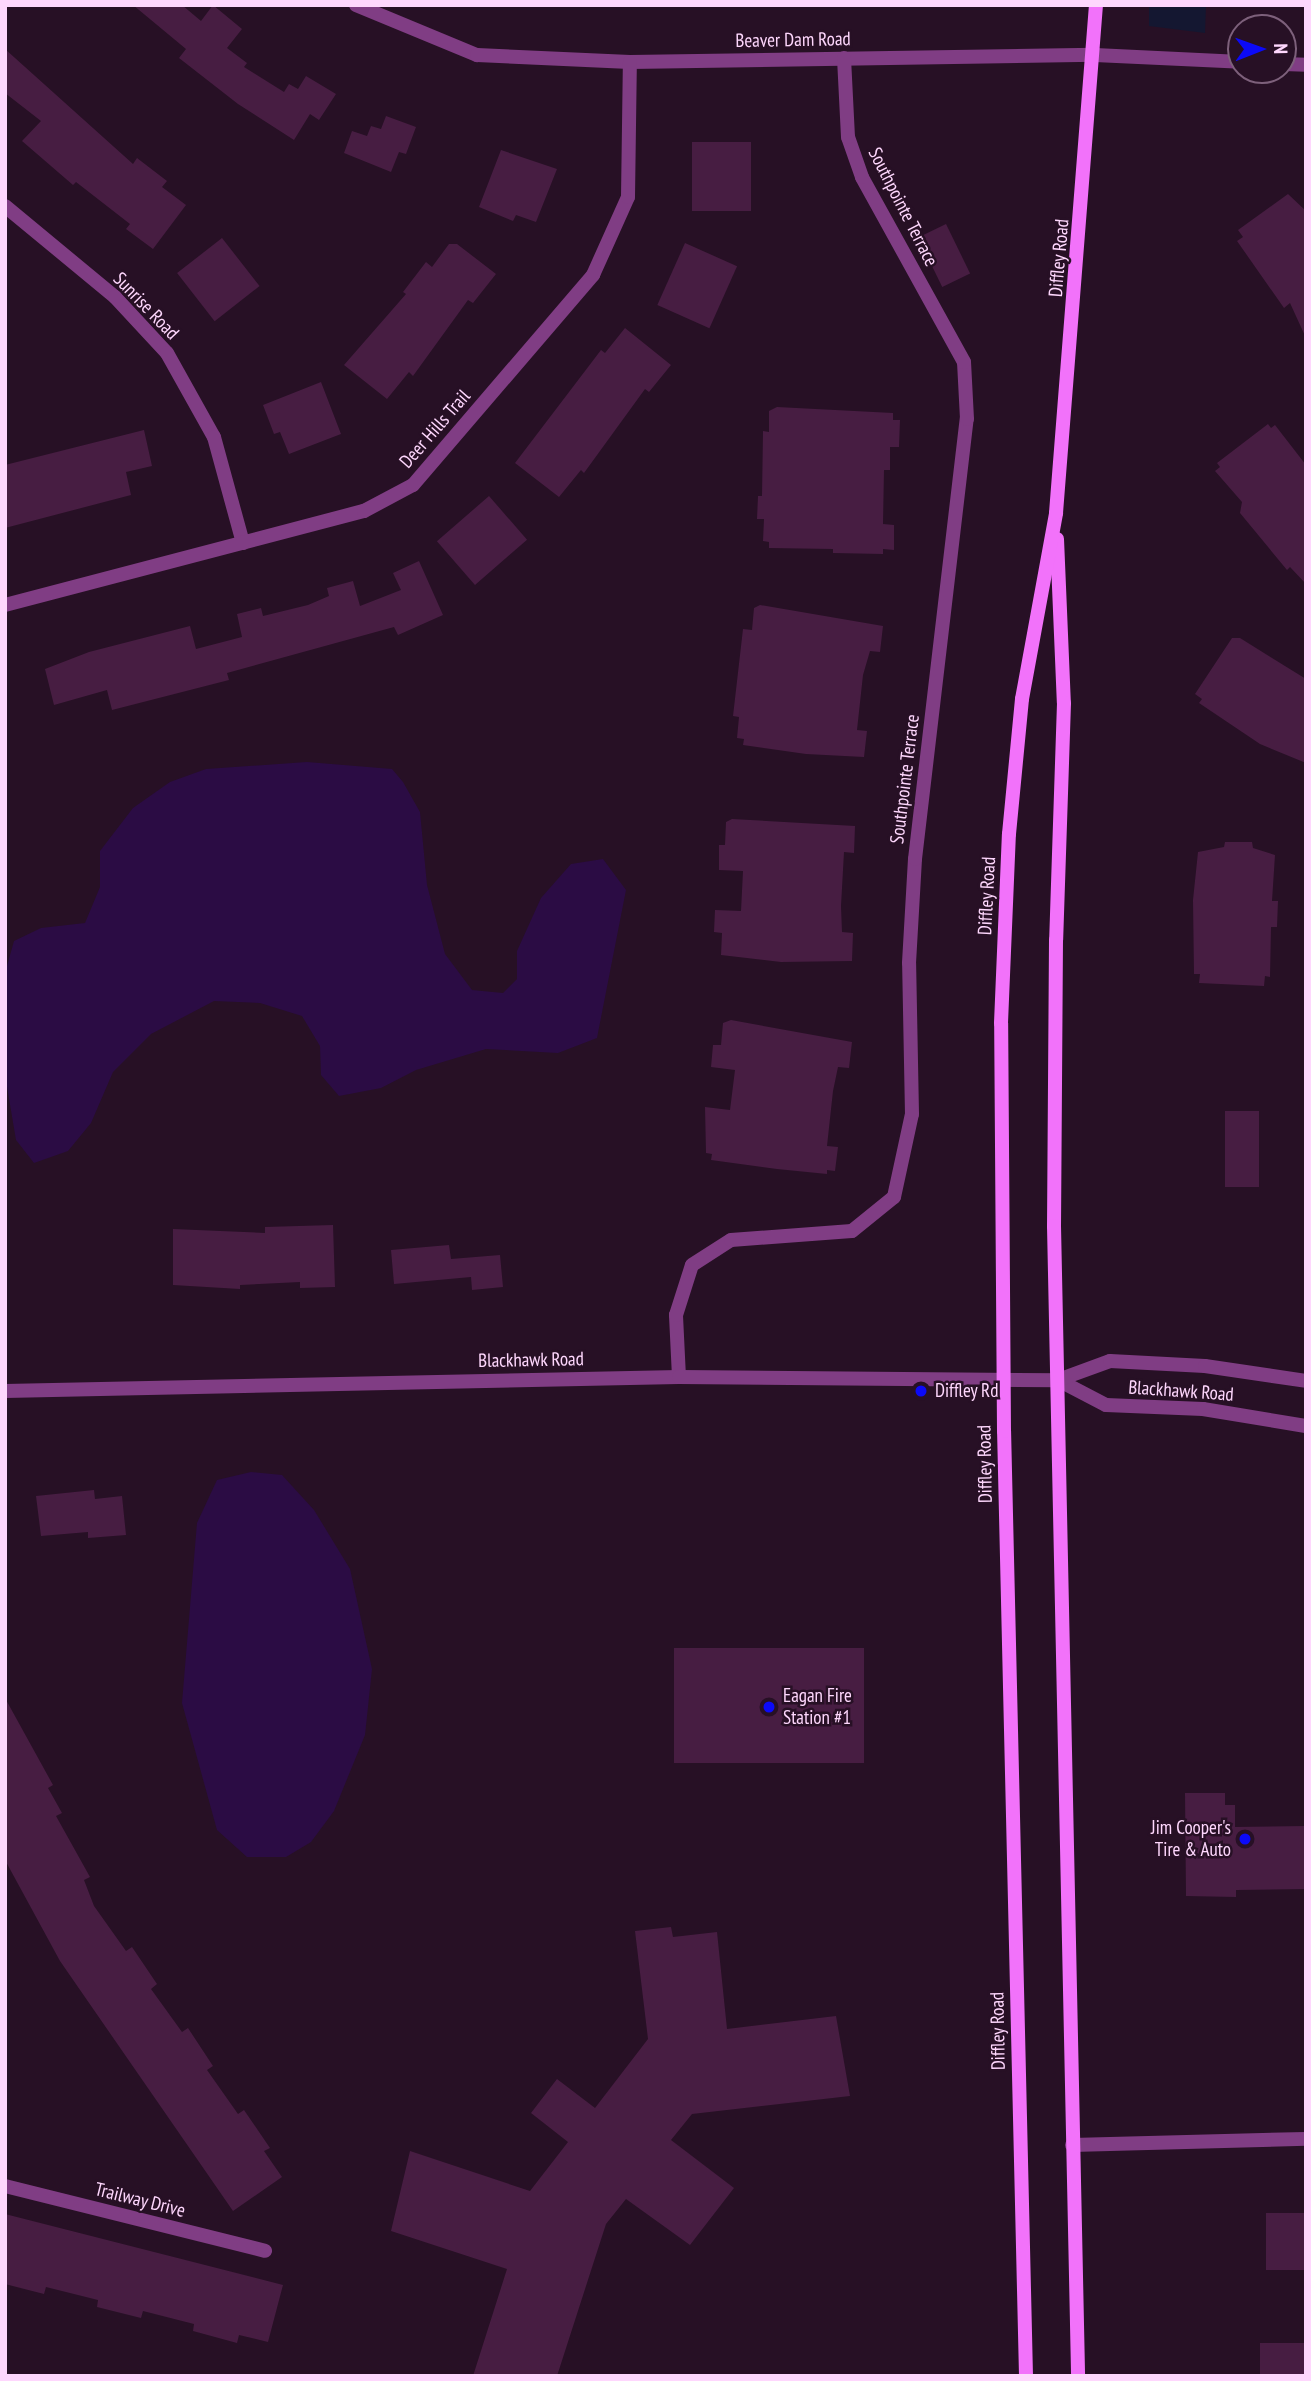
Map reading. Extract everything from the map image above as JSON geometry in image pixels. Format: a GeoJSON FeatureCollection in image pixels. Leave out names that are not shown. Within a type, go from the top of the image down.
{"type":"FeatureCollection","features":[{"type":"Feature","properties":{"kind":"main road","name":"Diffley Road"},"geometry":{"type":"LineString","coordinates":[[1026,2376],[1003,1380],[1001,1023],[1009,834],[1022,699],[1056,513],[1095,55],[1096,5]]}},
{"type":"Feature","properties":{"kind":"main road","name":"Diffley Road"},"geometry":{"type":"LineString","coordinates":[[1056,513],[1064,702],[1054,1035],[1058,1380],[1078,2376]]}},
{"type":"Feature","properties":{"kind":"street","name":"Beaver Dam Road"},"geometry":{"type":"LineString","coordinates":[[356,5],[477,55],[630,62],[1095,55],[1227,61]]}},
{"type":"Feature","properties":{"kind":"street","name":"Southpointe Terrace"},"geometry":{"type":"LineString","coordinates":[[679,1377],[676,1315],[692,1265],[731,1240],[852,1231],[894,1197],[912,1114],[909,963],[915,859],[967,419],[964,362],[862,177],[848,137],[844,58]]}},
{"type":"Feature","properties":{"kind":"street","name":"Deer Hills Trail"},"geometry":{"type":"LineString","coordinates":[[5,604],[364,511],[414,485],[593,275],[628,197],[630,62]]}},
{"type":"Feature","properties":{"kind":"street","name":"Sunrise Road"},"geometry":{"type":"LineString","coordinates":[[5,206],[115,297],[167,353],[214,437],[243,543]]}},
{"type":"Feature","properties":{"kind":"street","name":"Blackhawk Road"},"geometry":{"type":"LineString","coordinates":[[5,1391],[679,1377],[1058,1380],[1110,1362],[1206,1366],[1306,1381]]}},
{"type":"Feature","properties":{"kind":"street","name":"Blackhawk Road"},"geometry":{"type":"LineString","coordinates":[[1058,1380],[1106,1405],[1203,1409],[1306,1426]]}},
{"type":"Feature","properties":{"kind":"street"},"geometry":{"type":"LineString","coordinates":[[1072,2145],[1306,2139]]}},
{"type":"Feature","properties":{"kind":"street","name":"Trailway Drive"},"geometry":{"type":"LineString","coordinates":[[5,2186],[265,2251]]}},
{"type":"Feature","properties":{"kind":"shaded area"},"geometry":{"type":"Polygon","coordinates":[[[1149,5],[1206,5],[1205,33],[1149,26],[1149,5]]]}},
{"type":"Feature","properties":{"kind":"shaded area"},"geometry":{"type":"Polygon","coordinates":[[[307,762],[392,769],[403,782],[420,812],[427,885],[445,954],[472,990],[503,993],[517,979],[517,951],[541,898],[571,864],[603,859],[626,890],[597,1038],[558,1053],[486,1049],[416,1070],[381,1088],[339,1096],[321,1075],[320,1046],[302,1016],[260,1003],[214,1001],[151,1034],[113,1072],[91,1123],[68,1151],[34,1163],[16,1140],[5,1075],[5,973],[14,941],[41,928],[85,923],[100,887],[100,851],[133,808],[170,782],[206,769],[307,762]]]}},
{"type":"Feature","properties":{"kind":"shaded area"},"geometry":{"type":"Polygon","coordinates":[[[251,1472],[282,1475],[314,1510],[350,1569],[372,1669],[365,1735],[334,1811],[311,1842],[286,1857],[247,1857],[217,1830],[182,1703],[197,1523],[217,1480],[251,1472]]]}},
{"type":"Feature","properties":{"kind":"building"},"geometry":{"type":"Polygon","coordinates":[[[133,5],[182,5],[201,21],[213,5],[242,29],[227,48],[247,63],[244,67],[284,92],[289,84],[298,89],[306,76],[336,94],[319,120],[310,114],[294,140],[238,104],[179,58],[186,49],[133,5]]]}},
{"type":"Feature","properties":{"kind":"building"},"geometry":{"type":"Polygon","coordinates":[[[5,49],[133,164],[137,158],[167,181],[162,187],[186,205],[153,249],[126,229],[130,224],[76,182],[73,185],[22,141],[41,121],[5,93],[5,49]]]}},
{"type":"Feature","properties":{"kind":"building"},"geometry":{"type":"Polygon","coordinates":[[[386,116],[416,127],[406,154],[399,152],[391,172],[344,153],[352,131],[367,136],[371,126],[381,129],[386,116]]]}},
{"type":"Feature","properties":{"kind":"building"},"geometry":{"type":"Polygon","coordinates":[[[692,142],[751,142],[751,211],[692,211],[692,142]]]}},
{"type":"Feature","properties":{"kind":"building"},"geometry":{"type":"Polygon","coordinates":[[[501,150],[557,169],[536,222],[516,215],[513,221],[479,207],[501,150]]]}},
{"type":"Feature","properties":{"kind":"building"},"geometry":{"type":"Polygon","coordinates":[[[1288,194],[1306,211],[1306,338],[1290,303],[1284,308],[1237,241],[1243,237],[1238,230],[1288,194]]]}},
{"type":"Feature","properties":{"kind":"building"},"geometry":{"type":"Polygon","coordinates":[[[946,224],[970,273],[942,287],[918,238],[946,224]]]}},
{"type":"Feature","properties":{"kind":"building"},"geometry":{"type":"Polygon","coordinates":[[[222,238],[260,286],[215,321],[177,273],[222,238]]]}},
{"type":"Feature","properties":{"kind":"building"},"geometry":{"type":"Polygon","coordinates":[[[685,243],[737,266],[709,328],[657,305],[685,243]]]}},
{"type":"Feature","properties":{"kind":"building"},"geometry":{"type":"Polygon","coordinates":[[[449,244],[457,244],[496,274],[473,303],[468,300],[413,376],[409,372],[387,399],[344,365],[406,294],[403,292],[426,262],[432,267],[449,244]]]}},
{"type":"Feature","properties":{"kind":"building"},"geometry":{"type":"Polygon","coordinates":[[[625,328],[671,365],[649,392],[645,389],[584,473],[581,470],[559,497],[515,463],[601,350],[605,353],[625,328]]]}},
{"type":"Feature","properties":{"kind":"building"},"geometry":{"type":"Polygon","coordinates":[[[321,382],[341,434],[289,454],[280,432],[274,434],[263,405],[321,382]]]}},
{"type":"Feature","properties":{"kind":"building"},"geometry":{"type":"Polygon","coordinates":[[[777,407],[893,413],[893,420],[900,420],[899,447],[890,447],[890,470],[884,470],[883,524],[894,525],[894,550],[883,549],[883,554],[833,553],[833,549],[769,548],[769,542],[763,541],[764,519],[757,519],[758,496],[762,496],[763,431],[769,432],[769,411],[777,407]]]}},
{"type":"Feature","properties":{"kind":"building"},"geometry":{"type":"Polygon","coordinates":[[[1268,424],[1271,428],[1275,425],[1306,465],[1306,584],[1290,567],[1287,570],[1240,513],[1242,502],[1215,471],[1220,467],[1217,463],[1268,424]]]}},
{"type":"Feature","properties":{"kind":"building"},"geometry":{"type":"Polygon","coordinates":[[[144,430],[152,466],[126,472],[131,495],[5,528],[5,465],[144,430]]]}},
{"type":"Feature","properties":{"kind":"building"},"geometry":{"type":"Polygon","coordinates":[[[489,496],[527,540],[475,585],[437,541],[489,496]]]}},
{"type":"Feature","properties":{"kind":"building"},"geometry":{"type":"Polygon","coordinates":[[[419,561],[443,615],[398,635],[394,627],[227,673],[229,680],[112,710],[107,690],[54,705],[45,669],[89,652],[190,626],[196,649],[242,637],[237,614],[261,608],[263,616],[308,605],[329,596],[327,588],[353,581],[360,606],[401,590],[393,573],[419,561]]]}},
{"type":"Feature","properties":{"kind":"building"},"geometry":{"type":"Polygon","coordinates":[[[760,605],[883,626],[880,652],[870,651],[863,675],[857,730],[867,731],[864,757],[806,754],[743,745],[744,739],[737,738],[739,717],[733,716],[743,629],[752,630],[754,608],[760,605]]]}},
{"type":"Feature","properties":{"kind":"building"},"geometry":{"type":"Polygon","coordinates":[[[1232,638],[1240,638],[1306,679],[1306,763],[1260,744],[1199,703],[1202,699],[1195,694],[1232,638]]]}},
{"type":"Feature","properties":{"kind":"building"},"geometry":{"type":"Polygon","coordinates":[[[732,819],[855,826],[854,853],[844,852],[841,906],[842,932],[853,933],[852,961],[781,962],[721,955],[722,933],[714,932],[715,910],[741,911],[743,871],[719,870],[719,845],[725,845],[726,822],[732,819]]]}},
{"type":"Feature","properties":{"kind":"building"},"geometry":{"type":"Polygon","coordinates":[[[1225,842],[1252,842],[1253,848],[1275,855],[1272,901],[1278,901],[1277,927],[1271,927],[1270,977],[1265,976],[1264,986],[1199,983],[1200,974],[1194,974],[1193,900],[1198,852],[1224,847],[1225,842]]]}},
{"type":"Feature","properties":{"kind":"building"},"geometry":{"type":"Polygon","coordinates":[[[731,1020],[852,1042],[849,1068],[838,1067],[833,1091],[827,1146],[838,1147],[835,1171],[827,1170],[827,1174],[711,1160],[712,1154],[706,1153],[705,1107],[730,1110],[735,1070],[711,1067],[713,1045],[721,1045],[723,1023],[731,1020]]]}},
{"type":"Feature","properties":{"kind":"building"},"geometry":{"type":"Polygon","coordinates":[[[1225,1111],[1259,1111],[1259,1187],[1225,1187],[1225,1111]]]}},
{"type":"Feature","properties":{"kind":"building"},"geometry":{"type":"Polygon","coordinates":[[[333,1225],[335,1287],[300,1288],[300,1282],[240,1285],[240,1289],[173,1285],[173,1229],[265,1233],[265,1227],[333,1225]]]}},
{"type":"Feature","properties":{"kind":"building"},"geometry":{"type":"Polygon","coordinates":[[[449,1245],[451,1259],[500,1255],[503,1287],[472,1290],[471,1277],[394,1284],[391,1250],[449,1245]]]}},
{"type":"Feature","properties":{"kind":"building"},"geometry":{"type":"Polygon","coordinates":[[[94,1490],[95,1499],[122,1496],[126,1535],[88,1538],[88,1532],[41,1536],[36,1496],[94,1490]]]}},
{"type":"Feature","properties":{"kind":"building","name":"Eagan Fire Station #1"},"geometry":{"type":"Polygon","coordinates":[[[674,1648],[864,1648],[864,1763],[674,1763],[674,1648]]]}},
{"type":"Feature","properties":{"kind":"building"},"geometry":{"type":"Polygon","coordinates":[[[5,1698],[53,1785],[48,1788],[62,1813],[56,1816],[90,1877],[84,1880],[94,1906],[126,1951],[132,1947],[157,1984],[151,1989],[182,2032],[188,2028],[213,2066],[207,2070],[238,2114],[244,2110],[270,2148],[264,2151],[282,2177],[233,2211],[60,1961],[5,1860],[5,1698]]]}},
{"type":"Feature","properties":{"kind":"building","name":"Jim Cooper's Tire & Auto"},"geometry":{"type":"Polygon","coordinates":[[[1185,1793],[1225,1793],[1225,1805],[1235,1805],[1235,1827],[1306,1826],[1306,1889],[1236,1890],[1236,1897],[1186,1896],[1185,1793]]]}},
{"type":"Feature","properties":{"kind":"building"},"geometry":{"type":"Polygon","coordinates":[[[671,1927],[673,1937],[717,1932],[727,2029],[836,2016],[850,2096],[692,2114],[671,2140],[734,2188],[690,2245],[626,2199],[606,2224],[557,2376],[473,2376],[507,2269],[391,2231],[410,2151],[530,2191],[568,2142],[531,2113],[557,2079],[595,2108],[648,2039],[635,1931],[671,1927]]]}},
{"type":"Feature","properties":{"kind":"building"},"geometry":{"type":"Polygon","coordinates":[[[1266,2213],[1306,2213],[1306,2270],[1266,2270],[1266,2213]]]}},
{"type":"Feature","properties":{"kind":"building"},"geometry":{"type":"Polygon","coordinates":[[[5,2214],[283,2285],[268,2342],[239,2335],[237,2343],[193,2331],[194,2324],[143,2311],[141,2318],[97,2307],[98,2300],[46,2287],[44,2294],[5,2284],[5,2214]]]}},
{"type":"Feature","properties":{"kind":"building"},"geometry":{"type":"Polygon","coordinates":[[[1260,2343],[1306,2343],[1306,2376],[1260,2376],[1260,2343]]]}},
{"type":"Feature","properties":{"kind":"place","name":"Diffley Rd"},"geometry":{"type":"Point","coordinates":[921,1391]}},
{"type":"Feature","properties":{"kind":"place","name":"Eagan Fire Station #1"},"geometry":{"type":"Point","coordinates":[769,1707]}},
{"type":"Feature","properties":{"kind":"place","name":"Jim Cooper's Tire & Auto"},"geometry":{"type":"Point","coordinates":[1245,1839]}}]}
